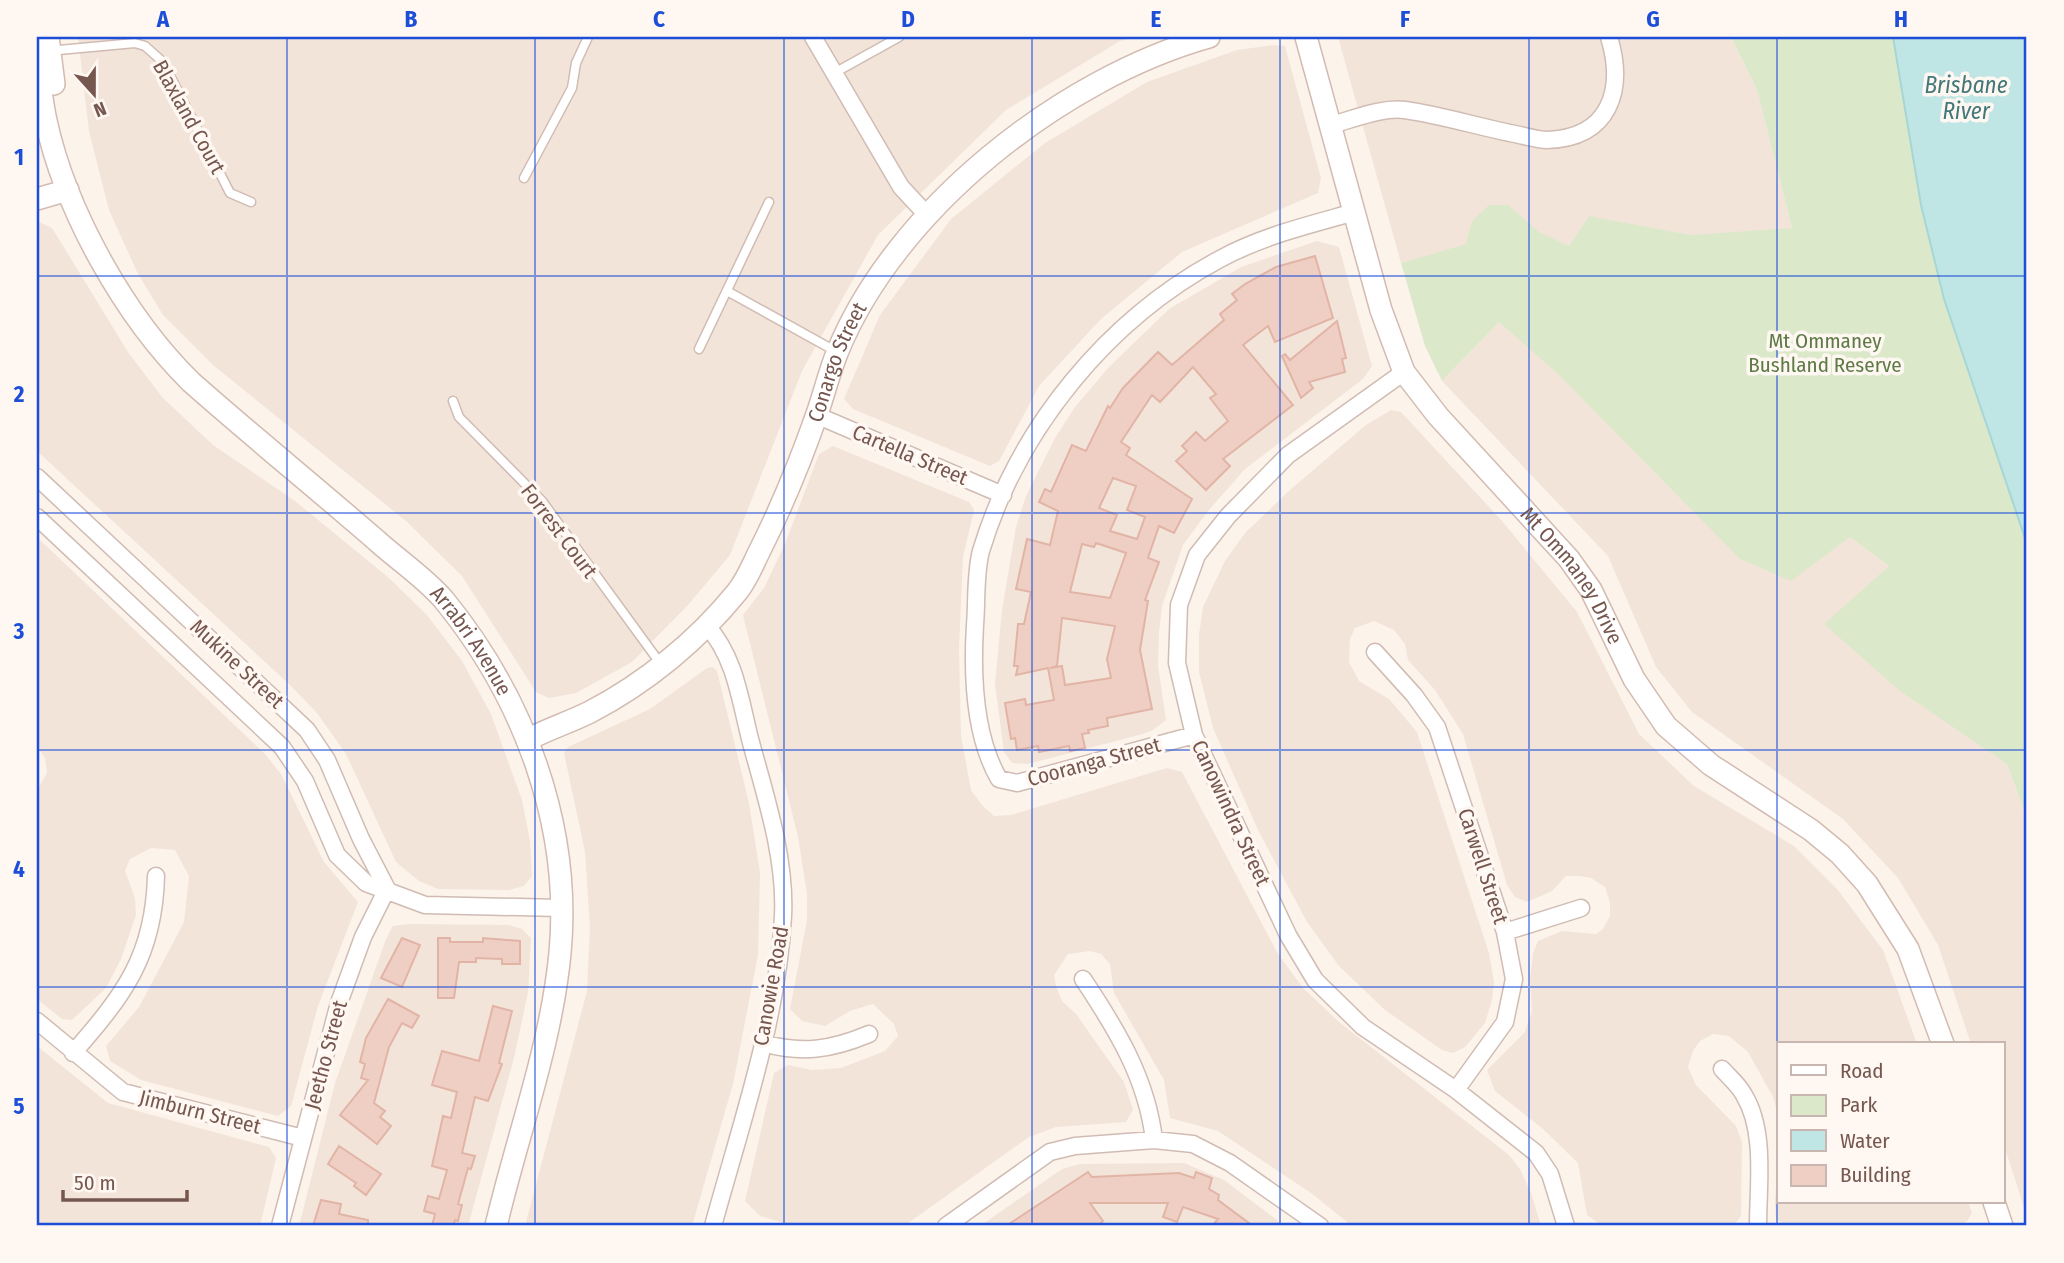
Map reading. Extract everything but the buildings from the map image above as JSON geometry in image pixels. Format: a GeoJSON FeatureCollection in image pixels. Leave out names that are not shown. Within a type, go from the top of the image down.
{"type":"FeatureCollection","features":[{"type":"Feature","properties":{"kind":"street"},"geometry":{"type":"LineString","coordinates":[[813,37],[836,72],[901,187],[927,215]]}},
{"type":"Feature","properties":{"kind":"street","name":"Conargo Street"},"geometry":{"type":"LineString","coordinates":[[527,740],[590,712],[662,666],[708,626],[740,590],[776,518],[837,352],[863,303],[927,215],[972,172],[1032,122],[1116,73],[1186,40],[1209,37]]}},
{"type":"Feature","properties":{"kind":"street","name":"Mt Ommaney Drive"},"geometry":{"type":"LineString","coordinates":[[1306,37],[1381,310],[1404,372],[1438,415],[1569,559],[1591,590],[1634,679],[1666,726],[1711,765],[1811,830],[1840,854],[1867,884],[1908,949],[1942,1042]]}},
{"type":"Feature","properties":{"kind":"street"},"geometry":{"type":"LineString","coordinates":[[1331,125],[1402,110],[1546,140],[1572,137],[1590,129],[1606,114],[1614,93],[1615,74],[1609,37]]}},
{"type":"Feature","properties":{"kind":"street","name":"Arrabri Avenue"},"geometry":{"type":"LineString","coordinates":[[43,51],[46,122],[68,190],[127,303],[173,364],[249,433],[442,598],[490,663],[527,740],[543,786],[551,823],[560,908],[559,961],[544,1046],[496,1226]]}},
{"type":"Feature","properties":{"kind":"street"},"geometry":{"type":"LineString","coordinates":[[37,198],[68,190]]}},
{"type":"Feature","properties":{"kind":"street","name":"Cooranga Street"},"geometry":{"type":"LineString","coordinates":[[1194,735],[1017,783],[999,779],[987,757],[977,691],[974,643],[980,553],[1003,495],[1055,405],[1090,360],[1130,321],[1175,286],[1222,258],[1273,236],[1355,212]]}},
{"type":"Feature","properties":{"kind":"street","name":"Canowindra Street"},"geometry":{"type":"LineString","coordinates":[[1404,372],[1288,456],[1228,516],[1196,555],[1179,605],[1177,663],[1194,735],[1288,935],[1315,980],[1363,1027],[1456,1090],[1536,1153],[1550,1174],[1566,1226]]}},
{"type":"Feature","properties":{"kind":"street","name":"Cartella Street"},"geometry":{"type":"LineString","coordinates":[[816,415],[1003,495]]}},
{"type":"Feature","properties":{"kind":"street","name":"Mukine Street"},"geometry":{"type":"LineString","coordinates":[[37,477],[307,730],[327,760],[365,849],[387,889]]}},
{"type":"Feature","properties":{"kind":"street","name":"Mukine Street"},"geometry":{"type":"LineString","coordinates":[[37,517],[282,747],[305,781],[337,855],[361,880],[408,900],[435,906],[560,908]]}},
{"type":"Feature","properties":{"kind":"street","name":"Canowie Road"},"geometry":{"type":"LineString","coordinates":[[708,626],[720,641],[732,668],[768,805],[779,864],[784,914],[762,1043],[713,1226]]}},
{"type":"Feature","properties":{"kind":"street","name":"Carwell Street"},"geometry":{"type":"LineString","coordinates":[[1374,652],[1414,695],[1437,727],[1505,932],[1514,979],[1505,1022],[1456,1090]]}},
{"type":"Feature","properties":{"kind":"street"},"geometry":{"type":"LineString","coordinates":[[73,1053],[114,1006],[141,961],[155,906],[156,876]]}},
{"type":"Feature","properties":{"kind":"street","name":"Jeetho Street"},"geometry":{"type":"LineString","coordinates":[[280,1226],[339,1003],[363,937],[387,889]]}},
{"type":"Feature","properties":{"kind":"street"},"geometry":{"type":"LineString","coordinates":[[1505,932],[1581,908]]}},
{"type":"Feature","properties":{"kind":"street"},"geometry":{"type":"LineString","coordinates":[[1083,979],[1137,1070],[1150,1107],[1154,1140]]}},
{"type":"Feature","properties":{"kind":"street","name":"Jimburn Street"},"geometry":{"type":"LineString","coordinates":[[37,1021],[123,1092],[303,1138]]}},
{"type":"Feature","properties":{"kind":"street"},"geometry":{"type":"LineString","coordinates":[[762,1043],[791,1051],[821,1050],[869,1034]]}},
{"type":"Feature","properties":{"kind":"street"},"geometry":{"type":"LineString","coordinates":[[1722,1069],[1744,1094],[1754,1119],[1758,1147],[1758,1226]]}},
{"type":"Feature","properties":{"kind":"street"},"geometry":{"type":"LineString","coordinates":[[946,1226],[1050,1152],[1075,1146],[1154,1140],[1194,1144],[1220,1158],[1320,1226]]}},
{"type":"Feature","properties":{"kind":"street"},"geometry":{"type":"LineString","coordinates":[[1995,1204],[2002,1226]]}},
{"type":"Feature","properties":{"kind":"lane"},"geometry":{"type":"LineString","coordinates":[[524,178],[572,88],[576,63],[587,37]]}},
{"type":"Feature","properties":{"kind":"lane"},"geometry":{"type":"LineString","coordinates":[[836,72],[899,37]]}},
{"type":"Feature","properties":{"kind":"lane","name":"Blaxland Court"},"geometry":{"type":"LineString","coordinates":[[43,51],[135,43],[145,46],[163,62],[230,193],[251,202]]}},
{"type":"Feature","properties":{"kind":"lane"},"geometry":{"type":"LineString","coordinates":[[699,349],[769,202]]}},
{"type":"Feature","properties":{"kind":"lane"},"geometry":{"type":"LineString","coordinates":[[727,290],[837,352]]}},
{"type":"Feature","properties":{"kind":"lane","name":"Forrest Court"},"geometry":{"type":"LineString","coordinates":[[453,401],[459,417],[542,501],[630,626],[662,666]]}},
{"type":"Feature","properties":{"kind":"shaded area"},"geometry":{"type":"Polygon","coordinates":[[[78,37],[1135,37],[1120,41],[1006,110],[878,235],[802,371],[730,555],[688,605],[632,662],[576,693],[549,698],[536,692],[462,576],[406,521],[213,365],[163,315],[138,274],[109,210],[89,131],[78,37]]]}},
{"type":"Feature","properties":{"kind":"shaded area"},"geometry":{"type":"Polygon","coordinates":[[[1338,37],[1731,37],[1757,90],[1792,228],[1610,249],[1483,240],[1401,263],[1338,37]]]}},
{"type":"Feature","properties":{"kind":"shaded area"},"geometry":{"type":"Polygon","coordinates":[[[1285,46],[1321,178],[1318,193],[1182,252],[1101,319],[1039,386],[999,461],[990,466],[853,409],[844,399],[880,315],[951,219],[1045,143],[1147,82],[1237,50],[1285,46]]]}},
{"type":"Feature","properties":{"kind":"shaded area"},"geometry":{"type":"Polygon","coordinates":[[[37,221],[52,228],[128,352],[162,397],[213,445],[295,501],[389,578],[427,615],[462,661],[491,714],[522,800],[530,841],[532,876],[524,886],[509,890],[438,889],[419,881],[396,862],[346,754],[317,713],[37,451],[37,221]]]}},
{"type":"Feature","properties":{"kind":"shaded area"},"geometry":{"type":"Polygon","coordinates":[[[1317,241],[1339,247],[1372,366],[1363,379],[1245,469],[1208,511],[1183,545],[1162,606],[1159,632],[1158,665],[1166,720],[1153,730],[1139,735],[1028,764],[1012,763],[1004,752],[995,684],[1002,610],[1016,527],[1026,496],[1055,438],[1075,407],[1108,368],[1169,309],[1241,267],[1317,241]]]}},
{"type":"Feature","properties":{"kind":"shaded area"},"geometry":{"type":"Polygon","coordinates":[[[1499,322],[1573,327],[1926,594],[2007,764],[2027,818],[2027,1217],[2004,1145],[2004,1042],[1970,1042],[1938,945],[1898,878],[1843,819],[1692,712],[1656,667],[1608,556],[1442,381],[1499,322]]]}},
{"type":"Feature","properties":{"kind":"shaded area"},"geometry":{"type":"Polygon","coordinates":[[[1391,410],[1401,412],[1502,521],[1577,612],[1639,734],[1694,786],[1794,846],[1837,889],[1883,950],[1916,1042],[1777,1042],[1777,1111],[1773,1097],[1748,1052],[1729,1036],[1713,1034],[1700,1041],[1693,1051],[1688,1067],[1696,1085],[1736,1126],[1742,1142],[1741,1216],[1733,1226],[1601,1225],[1587,1215],[1578,1163],[1543,1129],[1495,1091],[1487,1070],[1525,1032],[1532,1011],[1530,980],[1533,953],[1538,941],[1562,931],[1596,934],[1603,929],[1610,916],[1610,903],[1605,887],[1591,878],[1580,876],[1566,876],[1552,891],[1527,902],[1515,897],[1507,885],[1463,734],[1435,690],[1408,660],[1405,644],[1394,630],[1374,621],[1355,628],[1350,639],[1349,662],[1359,681],[1389,699],[1417,732],[1489,953],[1494,982],[1492,1000],[1485,1023],[1465,1047],[1453,1053],[1442,1050],[1385,1010],[1339,966],[1307,922],[1258,830],[1213,728],[1199,672],[1199,635],[1203,607],[1225,561],[1245,533],[1290,490],[1366,425],[1391,410]]]}},
{"type":"Feature","properties":{"kind":"shaded area"},"geometry":{"type":"Polygon","coordinates":[[[833,446],[969,502],[974,510],[963,557],[959,649],[961,736],[971,790],[982,805],[994,816],[1011,815],[1167,768],[1182,772],[1278,954],[1303,988],[1339,1022],[1509,1155],[1520,1169],[1531,1193],[1541,1226],[1352,1226],[1311,1193],[1218,1131],[1170,1118],[1164,1080],[1114,993],[1110,964],[1101,954],[1090,951],[1068,954],[1054,975],[1056,986],[1062,1001],[1076,1014],[1124,1082],[1133,1110],[1126,1122],[1056,1127],[1029,1137],[904,1226],[794,1226],[760,1216],[745,1201],[774,1073],[788,1065],[812,1070],[841,1068],[885,1051],[898,1036],[894,1024],[873,1004],[850,1011],[825,1026],[802,1021],[790,1009],[807,920],[807,894],[798,837],[743,615],[764,588],[785,544],[819,454],[833,446]]]}},
{"type":"Feature","properties":{"kind":"shaded area"},"geometry":{"type":"Polygon","coordinates":[[[37,537],[265,754],[281,774],[324,862],[358,902],[318,1006],[291,1106],[278,1116],[141,1080],[110,1061],[106,1046],[139,1007],[184,922],[189,876],[175,850],[151,848],[130,859],[125,871],[135,898],[136,915],[121,959],[106,988],[72,1020],[62,1019],[37,999],[37,790],[47,773],[45,758],[37,746],[37,537]]]}},
{"type":"Feature","properties":{"kind":"shaded area"},"geometry":{"type":"Polygon","coordinates":[[[713,667],[717,671],[749,803],[760,873],[758,955],[733,1084],[692,1226],[525,1226],[587,991],[590,927],[585,852],[564,753],[568,747],[650,709],[707,668],[713,667]]]}},
{"type":"Feature","properties":{"kind":"shaded area"},"geometry":{"type":"Polygon","coordinates":[[[509,925],[522,929],[531,938],[528,992],[515,1054],[468,1226],[299,1226],[335,1083],[386,939],[393,926],[509,925]]]}},
{"type":"Feature","properties":{"kind":"shaded area"},"geometry":{"type":"Polygon","coordinates":[[[37,1046],[108,1103],[269,1147],[276,1158],[260,1226],[37,1226],[37,1046]]]}},
{"type":"Feature","properties":{"kind":"shaded area"},"geometry":{"type":"Polygon","coordinates":[[[1184,1163],[1224,1180],[1285,1226],[980,1226],[1062,1169],[1080,1164],[1184,1163]]]}},
{"type":"Feature","properties":{"kind":"shaded area"},"geometry":{"type":"Polygon","coordinates":[[[1777,1172],[1777,1204],[1969,1204],[1972,1213],[1968,1220],[1959,1226],[1786,1226],[1776,1219],[1777,1172]]]}},
{"type":"Feature","properties":{"kind":"green space","name":"Mt Ommaney Bushland Reserve"},"geometry":{"type":"Polygon","coordinates":[[[1731,37],[1893,37],[1921,205],[1944,299],[2027,544],[2027,818],[2007,764],[1900,691],[1824,624],[1889,566],[1850,537],[1791,581],[1740,559],[1557,373],[1499,322],[1442,381],[1425,346],[1401,263],[1466,244],[1472,221],[1489,205],[1508,205],[1539,232],[1569,246],[1589,216],[1690,235],[1792,228],[1757,90],[1731,37]]]}},
{"type":"Feature","properties":{"kind":"water","name":"Brisbane River"},"geometry":{"type":"Polygon","coordinates":[[[1893,37],[2027,37],[2027,544],[1944,299],[1921,205],[1893,37]]]}}]}
